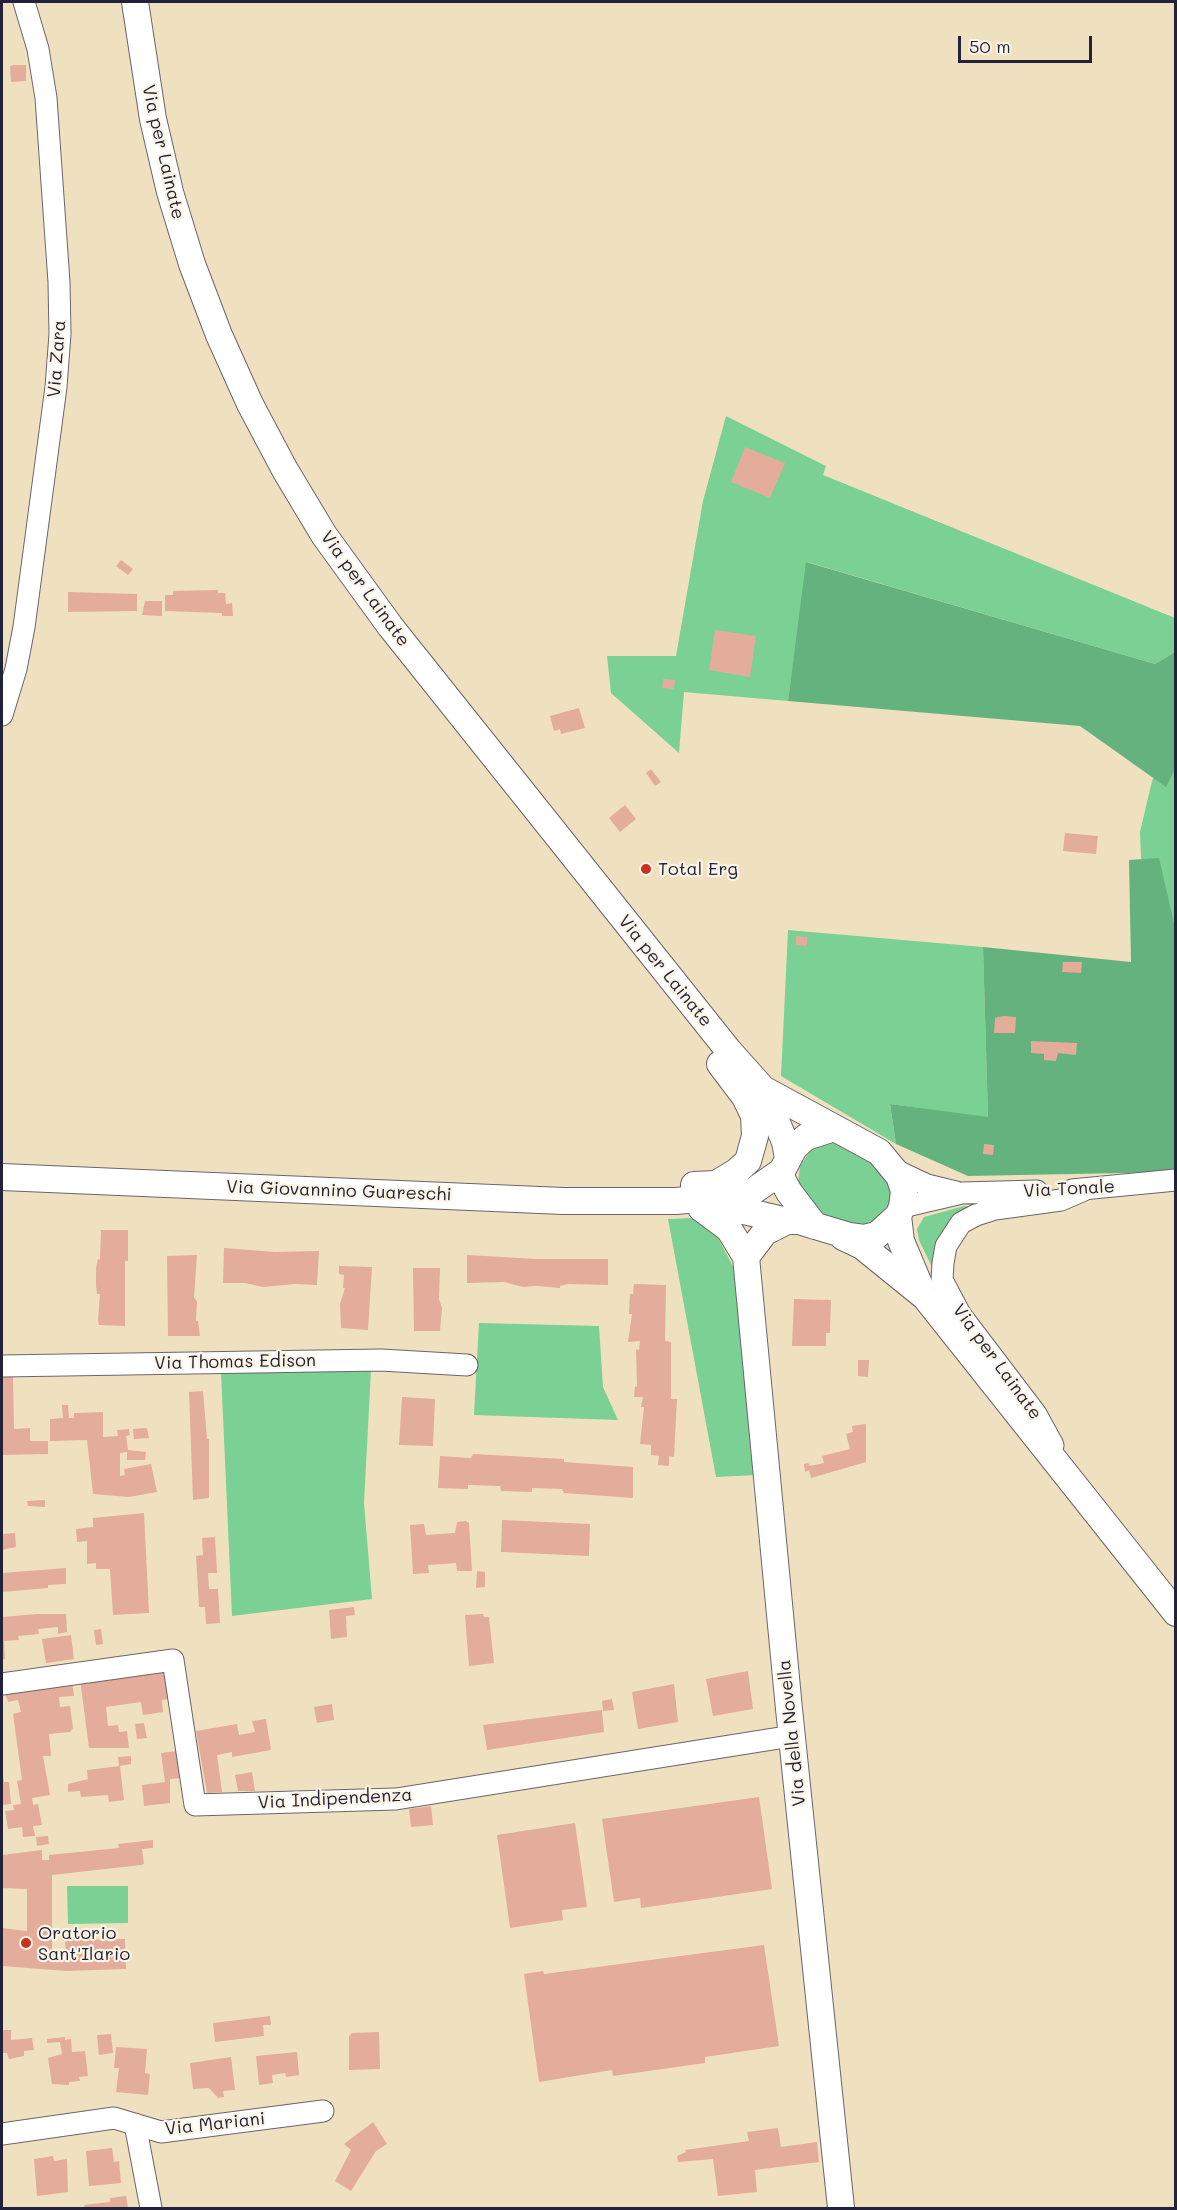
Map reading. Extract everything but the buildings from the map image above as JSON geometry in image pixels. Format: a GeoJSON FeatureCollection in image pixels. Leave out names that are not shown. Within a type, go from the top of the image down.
{"type":"FeatureCollection","features":[{"type":"Feature","properties":{"kind":"street","name":"Via Zara"},"geometry":{"type":"LineString","coordinates":[[2,716],[16,669],[24,627],[56,387],[60,334],[59,282],[46,98],[38,49],[24,2]]}},
{"type":"Feature","properties":{"kind":"street","name":"Via per Lainate"},"geometry":{"type":"LineString","coordinates":[[135,2],[153,119],[181,228],[219,335],[267,438],[309,511],[367,597],[729,1051],[763,1089],[785,1142],[785,1165]]}},
{"type":"Feature","properties":{"kind":"street"},"geometry":{"type":"LineString","coordinates":[[563,1201],[594,1183],[716,1184],[736,1172],[748,1161],[755,1137],[754,1116],[745,1097],[632,946],[624,920]]}},
{"type":"Feature","properties":{"kind":"street","name":"Via per Lainate"},"geometry":{"type":"LineString","coordinates":[[763,1089],[834,1128]]}},
{"type":"Feature","properties":{"kind":"street"},"geometry":{"type":"LineString","coordinates":[[823,1229],[789,1192],[782,1179],[785,1165],[794,1148],[806,1137],[834,1128],[879,1152],[895,1170],[904,1191],[900,1212],[962,1193]]}},
{"type":"Feature","properties":{"kind":"street"},"geometry":{"type":"LineString","coordinates":[[701,1208],[746,1202],[785,1165]]}},
{"type":"Feature","properties":{"kind":"street"},"geometry":{"type":"LineString","coordinates":[[895,1170],[927,1185],[962,1193]]}},
{"type":"Feature","properties":{"kind":"street","name":"Via Giovannino Guareschi"},"geometry":{"type":"LineString","coordinates":[[2,1177],[563,1201],[676,1201]]}},
{"type":"Feature","properties":{"kind":"street","name":"Via Tonale"},"geometry":{"type":"LineString","coordinates":[[962,1193],[1084,1190],[1176,1180]]}},
{"type":"Feature","properties":{"kind":"street","name":"Via per Lainate"},"geometry":{"type":"LineString","coordinates":[[1072,1484],[1036,1414],[960,1314],[942,1280],[946,1246],[961,1223],[995,1209],[1061,1200],[1084,1190]]}},
{"type":"Feature","properties":{"kind":"street"},"geometry":{"type":"LineString","coordinates":[[676,1201],[746,1202]]}},
{"type":"Feature","properties":{"kind":"street"},"geometry":{"type":"LineString","coordinates":[[676,1201],[701,1208],[729,1229],[742,1250],[765,1232],[787,1221]]}},
{"type":"Feature","properties":{"kind":"street","name":"Via per Lainate"},"geometry":{"type":"LineString","coordinates":[[746,1202],[787,1221],[799,1221],[862,1246],[925,1297],[1176,1613]]}},
{"type":"Feature","properties":{"kind":"street","name":"Via della Novella"},"geometry":{"type":"LineString","coordinates":[[746,1202],[742,1250],[841,2208]]}},
{"type":"Feature","properties":{"kind":"street","name":"Via per Lainate"},"geometry":{"type":"LineString","coordinates":[[823,1229],[864,1238],[877,1235],[900,1212]]}},
{"type":"Feature","properties":{"kind":"street","name":"Via per Lainate"},"geometry":{"type":"LineString","coordinates":[[900,1212],[901,1241],[925,1297]]}},
{"type":"Feature","properties":{"kind":"street","name":"Via Thomas Edison"},"geometry":{"type":"LineString","coordinates":[[2,1366],[381,1360],[467,1365]]}},
{"type":"Feature","properties":{"kind":"street","name":"Via Indipendenza"},"geometry":{"type":"LineString","coordinates":[[2,1684],[173,1660],[195,1805],[396,1799],[792,1736]]}},
{"type":"Feature","properties":{"kind":"street","name":"Via Mariani"},"geometry":{"type":"LineString","coordinates":[[2,2134],[114,2118],[161,2132],[323,2111]]}},
{"type":"Feature","properties":{"kind":"street"},"geometry":{"type":"LineString","coordinates":[[135,2124],[151,2208]]}},
{"type":"Feature","properties":{"kind":"green space"},"geometry":{"type":"Polygon","coordinates":[[[726,416],[826,466],[823,475],[1175,618],[1175,652],[1155,664],[807,562],[788,701],[684,692],[679,753],[611,693],[607,656],[676,656],[703,501],[726,416]]]}},
{"type":"Feature","properties":{"kind":"green space"},"geometry":{"type":"Polygon","coordinates":[[[806,562],[1155,664],[1175,652],[1175,769],[1166,787],[1080,726],[788,701],[806,562]]]}},
{"type":"Feature","properties":{"kind":"green space"},"geometry":{"type":"Polygon","coordinates":[[[1175,740],[1175,1020],[1141,857],[1140,832],[1152,781],[1175,740]]]}},
{"type":"Feature","properties":{"kind":"green space"},"geometry":{"type":"Polygon","coordinates":[[[1159,858],[1176,932],[1175,1172],[968,1176],[896,1144],[890,1104],[988,1117],[983,947],[1131,962],[1129,860],[1159,858]]]}},
{"type":"Feature","properties":{"kind":"green space"},"geometry":{"type":"Polygon","coordinates":[[[788,930],[983,947],[988,1118],[890,1104],[896,1144],[781,1076],[788,930]]]}},
{"type":"Feature","properties":{"kind":"green space"},"geometry":{"type":"Polygon","coordinates":[[[835,1142],[864,1151],[893,1187],[890,1202],[878,1218],[862,1226],[847,1226],[824,1214],[814,1207],[798,1183],[800,1166],[809,1153],[820,1144],[835,1142]]]}},
{"type":"Feature","properties":{"kind":"green space"},"geometry":{"type":"Polygon","coordinates":[[[964,1206],[977,1206],[934,1252],[932,1267],[919,1240],[917,1229],[924,1217],[964,1206]]]}},
{"type":"Feature","properties":{"kind":"green space"},"geometry":{"type":"Polygon","coordinates":[[[694,1218],[718,1238],[736,1272],[758,1475],[716,1477],[668,1219],[694,1218]]]}},
{"type":"Feature","properties":{"kind":"green space"},"geometry":{"type":"Polygon","coordinates":[[[479,1323],[599,1326],[603,1387],[618,1420],[474,1415],[479,1323]]]}},
{"type":"Feature","properties":{"kind":"green space"},"geometry":{"type":"Polygon","coordinates":[[[371,1370],[364,1503],[372,1599],[232,1616],[221,1372],[371,1370]]]}},
{"type":"Feature","properties":{"kind":"green space"},"geometry":{"type":"Polygon","coordinates":[[[67,1886],[128,1886],[128,1923],[68,1924],[67,1886]]]}},
{"type":"Feature","properties":{"kind":"place","name":"Total Erg"},"geometry":{"type":"Point","coordinates":[646,869]}},
{"type":"Feature","properties":{"kind":"place","name":"Oratorio Sant'Ilario"},"geometry":{"type":"Point","coordinates":[26,1943]}}]}
